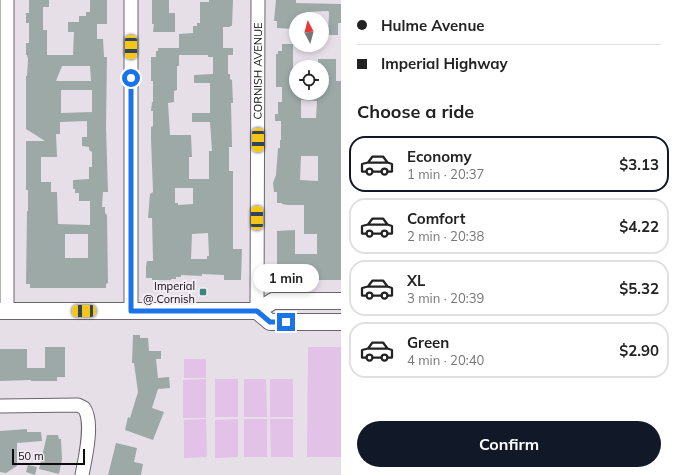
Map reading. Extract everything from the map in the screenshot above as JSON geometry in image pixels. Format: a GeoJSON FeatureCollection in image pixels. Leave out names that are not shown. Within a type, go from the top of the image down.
{"type":"FeatureCollection","features":[{"type":"Feature","properties":{"kind":"main road"},"geometry":{"type":"LineString","coordinates":[[4,311],[257,311],[273,301],[341,301]]}},
{"type":"Feature","properties":{"kind":"main road"},"geometry":{"type":"LineString","coordinates":[[257,311],[270,322],[341,322]]}},
{"type":"Feature","properties":{"kind":"street"},"geometry":{"type":"LineString","coordinates":[[4,311],[6,0]]}},
{"type":"Feature","properties":{"kind":"street"},"geometry":{"type":"LineString","coordinates":[[131,0],[131,311]]}},
{"type":"Feature","properties":{"kind":"street","name":"CORNISH AVENUE"},"geometry":{"type":"LineString","coordinates":[[257,311],[258,0]]}},
{"type":"Feature","properties":{"kind":"street"},"geometry":{"type":"LineString","coordinates":[[0,406],[78,405],[84,408],[88,416],[88,426],[82,475]]}},
{"type":"Feature","properties":{"kind":"shaded area"},"geometry":{"type":"Polygon","coordinates":[[[308,347],[341,347],[341,457],[307,457],[308,347]]]}},
{"type":"Feature","properties":{"kind":"shaded area"},"geometry":{"type":"Polygon","coordinates":[[[184,359],[206,359],[206,378],[184,378],[184,359]]]}},
{"type":"Feature","properties":{"kind":"shaded area"},"geometry":{"type":"Polygon","coordinates":[[[206,379],[206,418],[183,418],[183,380],[206,379]]]}},
{"type":"Feature","properties":{"kind":"shaded area"},"geometry":{"type":"Polygon","coordinates":[[[215,379],[238,379],[238,417],[215,417],[215,379]]]}},
{"type":"Feature","properties":{"kind":"shaded area"},"geometry":{"type":"Polygon","coordinates":[[[244,379],[266,379],[267,417],[244,417],[244,379]]]}},
{"type":"Feature","properties":{"kind":"shaded area"},"geometry":{"type":"Polygon","coordinates":[[[270,379],[293,379],[293,417],[270,417],[270,379]]]}},
{"type":"Feature","properties":{"kind":"shaded area"},"geometry":{"type":"Polygon","coordinates":[[[206,419],[207,457],[184,458],[184,420],[206,419]]]}},
{"type":"Feature","properties":{"kind":"shaded area"},"geometry":{"type":"Polygon","coordinates":[[[238,419],[238,457],[215,458],[215,420],[238,419]]]}},
{"type":"Feature","properties":{"kind":"shaded area"},"geometry":{"type":"Polygon","coordinates":[[[244,419],[267,419],[267,457],[244,457],[244,419]]]}},
{"type":"Feature","properties":{"kind":"shaded area"},"geometry":{"type":"Polygon","coordinates":[[[270,419],[293,419],[293,457],[271,457],[270,419]]]}},
{"type":"Feature","properties":{"kind":"building"},"geometry":{"type":"Polygon","coordinates":[[[29,0],[49,0],[49,7],[43,7],[43,30],[47,30],[47,55],[73,55],[74,32],[68,32],[68,22],[79,22],[79,16],[86,16],[86,12],[90,12],[90,0],[107,0],[107,24],[97,24],[97,39],[103,39],[104,57],[107,57],[106,127],[108,192],[103,192],[102,207],[105,207],[105,213],[107,215],[108,283],[106,284],[106,288],[30,288],[30,284],[26,284],[28,190],[26,190],[26,141],[45,141],[26,129],[26,76],[28,59],[26,55],[26,43],[29,43],[29,23],[26,23],[26,13],[29,13],[29,0]],[[62,66],[56,81],[91,81],[90,66],[62,66]],[[61,90],[61,113],[92,112],[92,90],[61,90]],[[87,121],[60,122],[60,134],[56,134],[57,157],[41,157],[41,182],[51,182],[51,192],[57,192],[58,224],[90,225],[90,201],[79,201],[79,193],[75,193],[75,189],[73,189],[73,180],[89,179],[89,167],[92,167],[92,152],[89,150],[89,147],[82,146],[82,137],[87,137],[87,121]],[[65,234],[65,258],[88,258],[88,234],[65,234]]]}},
{"type":"Feature","properties":{"kind":"building"},"geometry":{"type":"Polygon","coordinates":[[[152,0],[169,0],[169,13],[175,13],[175,32],[153,32],[154,24],[152,24],[152,0]]]}},
{"type":"Feature","properties":{"kind":"building"},"geometry":{"type":"Polygon","coordinates":[[[209,0],[233,0],[232,26],[223,27],[223,48],[233,48],[233,55],[228,55],[228,74],[230,74],[230,79],[232,80],[233,103],[231,103],[232,147],[229,147],[229,171],[233,171],[233,249],[242,249],[241,280],[224,280],[224,275],[202,274],[202,276],[181,275],[181,277],[176,277],[176,279],[171,280],[152,280],[152,278],[146,278],[147,261],[153,261],[152,218],[148,218],[150,194],[153,192],[151,127],[153,126],[153,111],[151,111],[153,102],[153,81],[151,81],[151,57],[156,57],[156,51],[158,51],[158,48],[179,48],[179,34],[193,33],[193,26],[197,26],[197,23],[200,23],[200,2],[209,2],[209,0]],[[179,55],[179,66],[177,66],[177,90],[174,91],[174,102],[168,103],[170,135],[191,135],[192,157],[189,157],[189,179],[209,179],[209,151],[212,151],[210,122],[192,122],[192,113],[210,113],[210,83],[194,83],[194,75],[213,74],[213,57],[208,57],[208,55],[179,55]],[[175,188],[175,203],[178,203],[178,205],[193,204],[193,188],[175,188]],[[208,233],[192,234],[191,259],[207,259],[207,256],[209,256],[208,233]]]}},
{"type":"Feature","properties":{"kind":"building"},"geometry":{"type":"Polygon","coordinates":[[[276,0],[296,0],[296,3],[341,4],[341,23],[338,23],[338,35],[329,35],[328,11],[289,12],[289,29],[277,28],[277,21],[274,21],[276,0]]]}},
{"type":"Feature","properties":{"kind":"building"},"geometry":{"type":"Polygon","coordinates":[[[282,44],[289,44],[289,52],[293,52],[293,60],[289,60],[289,100],[301,100],[329,100],[329,60],[318,59],[336,59],[336,81],[341,81],[341,280],[309,280],[309,287],[298,287],[298,283],[277,284],[277,231],[295,230],[295,254],[317,254],[317,234],[304,234],[304,205],[277,203],[277,192],[274,192],[273,183],[276,175],[278,148],[280,148],[281,140],[281,121],[275,121],[275,114],[278,114],[278,102],[282,102],[282,87],[276,87],[276,54],[278,54],[278,51],[282,51],[282,44]],[[301,100],[301,118],[316,118],[317,101],[301,100]],[[301,156],[300,180],[318,181],[318,156],[301,156]]]}},
{"type":"Feature","properties":{"kind":"building"},"geometry":{"type":"Polygon","coordinates":[[[133,335],[140,335],[140,338],[148,338],[149,351],[161,351],[161,359],[156,359],[158,378],[169,377],[170,388],[158,389],[152,408],[164,412],[153,440],[125,430],[128,417],[130,418],[138,392],[134,363],[132,363],[133,335]]]}},
{"type":"Feature","properties":{"kind":"building"},"geometry":{"type":"Polygon","coordinates":[[[45,347],[65,347],[65,377],[57,377],[57,381],[0,381],[0,349],[27,349],[27,368],[45,368],[45,347]]]}},
{"type":"Feature","properties":{"kind":"building"},"geometry":{"type":"Polygon","coordinates":[[[27,429],[27,432],[41,432],[42,441],[17,443],[17,466],[6,473],[0,472],[0,431],[27,429]]]}},
{"type":"Feature","properties":{"kind":"building"},"geometry":{"type":"Polygon","coordinates":[[[47,435],[58,435],[59,439],[61,439],[62,459],[59,474],[39,469],[47,435]]]}},
{"type":"Feature","properties":{"kind":"building"},"geometry":{"type":"Polygon","coordinates":[[[116,443],[137,448],[134,462],[143,464],[141,475],[108,475],[116,443]]]}},
{"type":"Feature","properties":{"kind":"building"},"geometry":{"type":"Polygon","coordinates":[[[28,465],[37,467],[35,475],[26,472],[28,465]]]}},
{"type":"Feature","properties":{"kind":"place","name":"Imperial @ Cornish"},"geometry":{"type":"Point","coordinates":[203,292]}},
{"type":"Feature","properties":{"kind":"route"},"geometry":{"type":"LineString","coordinates":[[131,78],[131,311],[257,311],[270,322],[286,322]]}}]}
